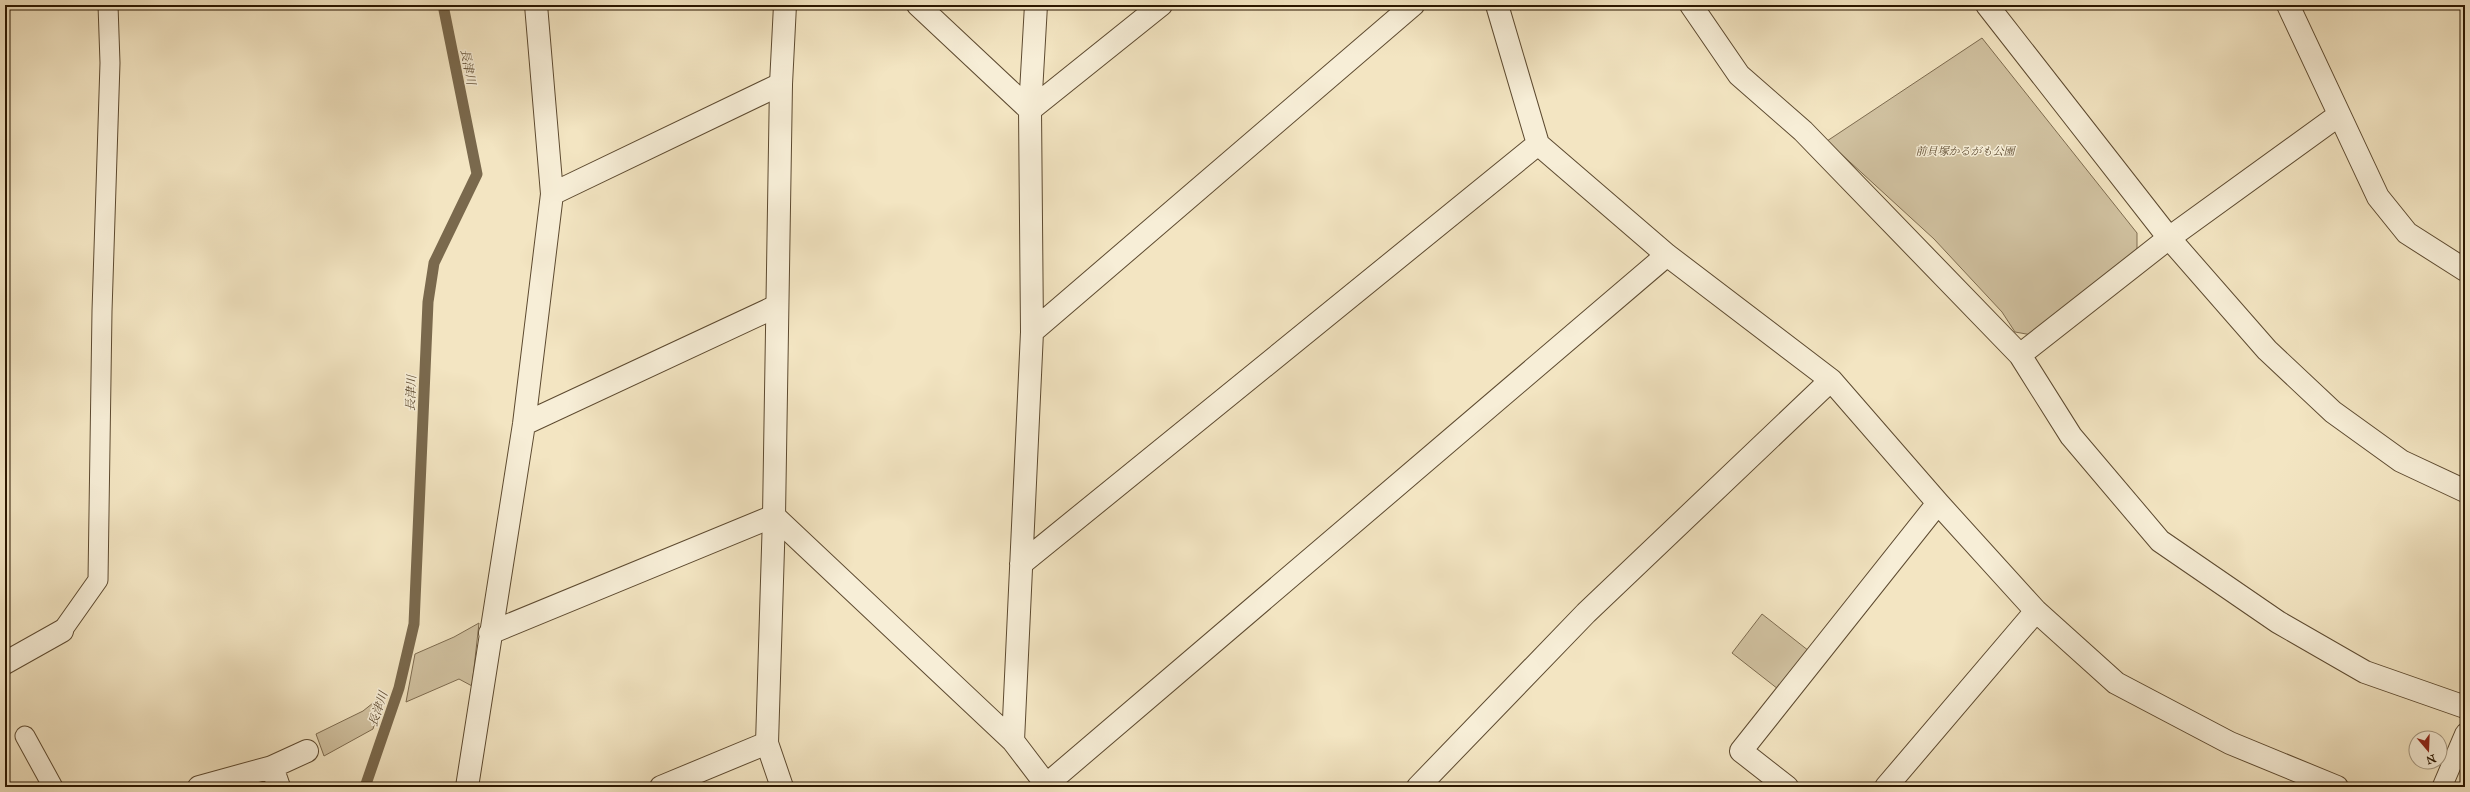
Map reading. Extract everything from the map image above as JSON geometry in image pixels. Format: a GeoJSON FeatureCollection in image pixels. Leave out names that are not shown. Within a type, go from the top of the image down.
{"type":"FeatureCollection","features":[{"type":"Feature","properties":{"kind":"street"},"geometry":{"type":"LineString","coordinates":[[467,787],[524,424],[552,194],[536,5]]}},
{"type":"Feature","properties":{"kind":"street"},"geometry":{"type":"LineString","coordinates":[[782,787],[767,743],[774,516],[781,84],[785,5]]}},
{"type":"Feature","properties":{"kind":"street"},"geometry":{"type":"LineString","coordinates":[[918,5],[1030,110]]}},
{"type":"Feature","properties":{"kind":"street"},"geometry":{"type":"LineString","coordinates":[[1013,741],[1032,332],[1030,110],[1036,5]]}},
{"type":"Feature","properties":{"kind":"street"},"geometry":{"type":"LineString","coordinates":[[1030,110],[1161,5]]}},
{"type":"Feature","properties":{"kind":"street"},"geometry":{"type":"LineString","coordinates":[[1032,332],[1413,5]]}},
{"type":"Feature","properties":{"kind":"street"},"geometry":{"type":"LineString","coordinates":[[1497,5],[1538,144],[1667,255],[1831,380],[1938,503],[2036,611],[2116,683],[2230,743],[2337,787]]}},
{"type":"Feature","properties":{"kind":"street"},"geometry":{"type":"LineString","coordinates":[[1691,5],[1739,75],[1802,131],[2020,355],[2071,436],[2160,541],[2278,622],[2364,672],[2465,707]]}},
{"type":"Feature","properties":{"kind":"street"},"geometry":{"type":"LineString","coordinates":[[1986,5],[2169,238],[2267,350],[2333,412],[2401,461],[2465,491]]}},
{"type":"Feature","properties":{"kind":"street"},"geometry":{"type":"LineString","coordinates":[[2288,5],[2378,197],[2407,233],[2465,270]]}},
{"type":"Feature","properties":{"kind":"street"},"geometry":{"type":"LineString","coordinates":[[552,194],[781,84]]}},
{"type":"Feature","properties":{"kind":"street"},"geometry":{"type":"LineString","coordinates":[[2020,355],[2169,238],[2339,115]]}},
{"type":"Feature","properties":{"kind":"street"},"geometry":{"type":"LineString","coordinates":[[1021,564],[1538,144]]}},
{"type":"Feature","properties":{"kind":"street"},"geometry":{"type":"LineString","coordinates":[[774,516],[1013,741],[1047,786],[1667,255]]}},
{"type":"Feature","properties":{"kind":"street"},"geometry":{"type":"LineString","coordinates":[[524,424],[777,306]]}},
{"type":"Feature","properties":{"kind":"street"},"geometry":{"type":"LineString","coordinates":[[1418,787],[1586,613],[1831,380]]}},
{"type":"Feature","properties":{"kind":"street"},"geometry":{"type":"LineString","coordinates":[[1787,787],[1741,752],[1938,503]]}},
{"type":"Feature","properties":{"kind":"street"},"geometry":{"type":"LineString","coordinates":[[490,633],[774,516]]}},
{"type":"Feature","properties":{"kind":"street"},"geometry":{"type":"LineString","coordinates":[[1886,787],[2036,611]]}},
{"type":"Feature","properties":{"kind":"street"},"geometry":{"type":"LineString","coordinates":[[5,664],[62,631]]}},
{"type":"Feature","properties":{"kind":"street"},"geometry":{"type":"LineString","coordinates":[[661,787],[767,743]]}},
{"type":"Feature","properties":{"kind":"street"},"geometry":{"type":"LineString","coordinates":[[199,787],[275,777],[307,751]]}},
{"type":"Feature","properties":{"kind":"lane"},"geometry":{"type":"LineString","coordinates":[[62,631],[98,580],[102,311],[110,63],[108,5]]}},
{"type":"Feature","properties":{"kind":"lane"},"geometry":{"type":"LineString","coordinates":[[2442,787],[2465,733]]}},
{"type":"Feature","properties":{"kind":"lane"},"geometry":{"type":"LineString","coordinates":[[25,736],[53,787]]}},
{"type":"Feature","properties":{"kind":"green space","name":"前貝塚かるがも公園"},"geometry":{"type":"Polygon","coordinates":[[[1982,38],[2137,233],[2137,252],[2032,335],[2015,332],[2002,312],[1934,239],[1827,141],[1982,38]]]}},
{"type":"Feature","properties":{"kind":"green space"},"geometry":{"type":"Polygon","coordinates":[[[1762,614],[1809,651],[1778,689],[1732,653],[1762,614]]]}},
{"type":"Feature","properties":{"kind":"green space"},"geometry":{"type":"Polygon","coordinates":[[[479,623],[472,686],[459,679],[406,702],[415,654],[454,637],[479,623]]]}},
{"type":"Feature","properties":{"kind":"green space"},"geometry":{"type":"Polygon","coordinates":[[[383,695],[373,729],[324,756],[316,734],[363,711],[383,695]]]}},
{"type":"Feature","properties":{"kind":"waterway","name":"長津川"},"geometry":{"type":"LineString","coordinates":[[365,787],[399,688],[414,624],[428,302],[434,263],[477,174],[443,5]]}}]}
